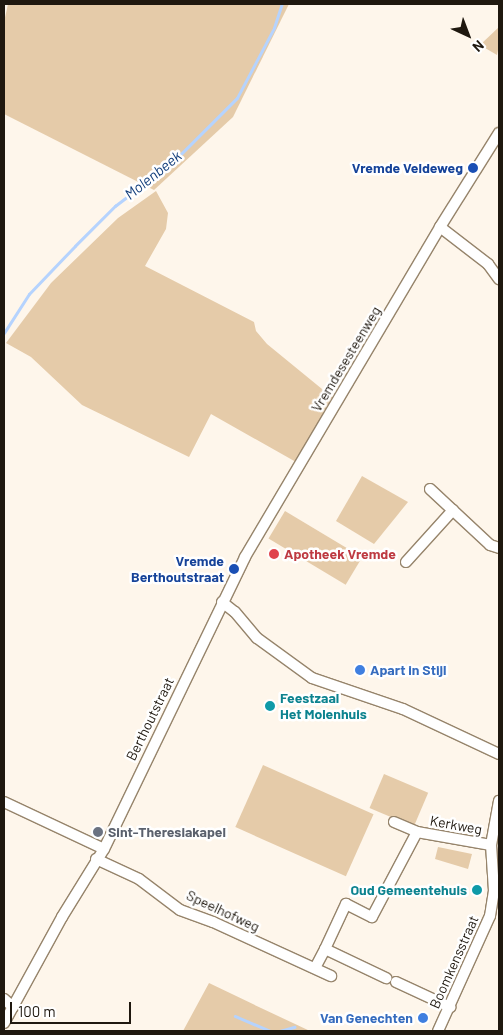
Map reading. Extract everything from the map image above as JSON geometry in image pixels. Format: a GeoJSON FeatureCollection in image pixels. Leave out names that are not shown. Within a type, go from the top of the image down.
{"type":"FeatureCollection","features":[{"type":"Feature","properties":{"kind":"street","name":"Vremdesesteenweg"},"geometry":{"type":"LineString","coordinates":[[222,602],[250,548],[440,227],[499,132]]}},
{"type":"Feature","properties":{"kind":"street"},"geometry":{"type":"LineString","coordinates":[[440,227],[488,264],[499,278]]}},
{"type":"Feature","properties":{"kind":"street"},"geometry":{"type":"LineString","coordinates":[[430,489],[490,545],[499,548]]}},
{"type":"Feature","properties":{"kind":"street"},"geometry":{"type":"LineString","coordinates":[[406,562],[453,510]]}},
{"type":"Feature","properties":{"kind":"street"},"geometry":{"type":"LineString","coordinates":[[222,602],[235,612],[256,638],[312,678],[403,709],[499,754]]}},
{"type":"Feature","properties":{"kind":"street","name":"Berthoutstraat"},"geometry":{"type":"LineString","coordinates":[[96,859],[104,849],[222,602]]}},
{"type":"Feature","properties":{"kind":"street","name":"Boomkensstraat"},"geometry":{"type":"LineString","coordinates":[[439,1031],[490,916],[496,874],[491,845],[499,801]]}},
{"type":"Feature","properties":{"kind":"street"},"geometry":{"type":"LineString","coordinates":[[4,802],[104,849]]}},
{"type":"Feature","properties":{"kind":"street","name":"Kerkweg"},"geometry":{"type":"LineString","coordinates":[[394,822],[417,832],[491,845]]}},
{"type":"Feature","properties":{"kind":"street","name":"Kerkweg"},"geometry":{"type":"LineString","coordinates":[[324,949],[346,904],[372,917],[417,832]]}},
{"type":"Feature","properties":{"kind":"street"},"geometry":{"type":"LineString","coordinates":[[4,1023],[96,859]]}},
{"type":"Feature","properties":{"kind":"street","name":"Speelhofweg"},"geometry":{"type":"LineString","coordinates":[[96,859],[139,879],[180,910],[213,922],[331,976]]}},
{"type":"Feature","properties":{"kind":"street"},"geometry":{"type":"LineString","coordinates":[[315,968],[324,949],[386,978]]}},
{"type":"Feature","properties":{"kind":"street"},"geometry":{"type":"LineString","coordinates":[[396,982],[450,1007]]}},
{"type":"Feature","properties":{"kind":"street"},"geometry":{"type":"LineString","coordinates":[[4,999],[13,1007]]}},
{"type":"Feature","properties":{"kind":"shaded area"},"geometry":{"type":"Polygon","coordinates":[[[8,4],[289,4],[233,117],[154,190],[4,114],[4,22],[8,4]]]}},
{"type":"Feature","properties":{"kind":"shaded area"},"geometry":{"type":"Polygon","coordinates":[[[499,27],[499,45],[497,55],[480,45],[499,27]]]}},
{"type":"Feature","properties":{"kind":"shaded area"},"geometry":{"type":"Polygon","coordinates":[[[156,191],[168,213],[166,229],[145,266],[254,322],[256,331],[267,344],[333,398],[296,462],[211,414],[189,457],[82,405],[31,357],[6,343],[51,283],[118,218],[156,191]]]}},
{"type":"Feature","properties":{"kind":"shaded area"},"geometry":{"type":"Polygon","coordinates":[[[362,476],[408,502],[374,544],[336,521],[362,476]]]}},
{"type":"Feature","properties":{"kind":"shaded area"},"geometry":{"type":"Polygon","coordinates":[[[285,511],[362,557],[346,585],[269,538],[285,511]]]}},
{"type":"Feature","properties":{"kind":"shaded area"},"geometry":{"type":"Polygon","coordinates":[[[263,765],[374,814],[346,876],[235,827],[263,765]]]}},
{"type":"Feature","properties":{"kind":"shaded area"},"geometry":{"type":"Polygon","coordinates":[[[384,774],[428,793],[414,827],[370,808],[384,774]]]}},
{"type":"Feature","properties":{"kind":"shaded area"},"geometry":{"type":"Polygon","coordinates":[[[438,847],[472,854],[468,869],[435,859],[438,847]]]}},
{"type":"Feature","properties":{"kind":"shaded area"},"geometry":{"type":"Polygon","coordinates":[[[209,983],[261,1008],[310,1031],[183,1031],[209,983]]]}},
{"type":"Feature","properties":{"kind":"waterway","name":"Molenbeek"},"geometry":{"type":"LineString","coordinates":[[4,333],[29,294],[75,246],[115,206],[174,161],[237,98],[274,28],[282,4]]}},
{"type":"Feature","properties":{"kind":"waterway"},"geometry":{"type":"LineString","coordinates":[[235,1016],[271,1031]]}},
{"type":"Feature","properties":{"kind":"waterway"},"geometry":{"type":"LineString","coordinates":[[280,1031],[294,1027]]}},
{"type":"Feature","properties":{"kind":"place","name":"Vremde Veldeweg"},"geometry":{"type":"Point","coordinates":[473,168]}},
{"type":"Feature","properties":{"kind":"place","name":"Apotheek Vremde"},"geometry":{"type":"Point","coordinates":[274,554]}},
{"type":"Feature","properties":{"kind":"place","name":"Vremde Berthoutstraat"},"geometry":{"type":"Point","coordinates":[234,569]}},
{"type":"Feature","properties":{"kind":"place","name":"Apart in Stijl"},"geometry":{"type":"Point","coordinates":[360,670]}},
{"type":"Feature","properties":{"kind":"place","name":"Feestzaal Het Molenhuis"},"geometry":{"type":"Point","coordinates":[270,706]}},
{"type":"Feature","properties":{"kind":"place","name":"Sint-Theresiakapel"},"geometry":{"type":"Point","coordinates":[98,832]}},
{"type":"Feature","properties":{"kind":"place","name":"Oud Gemeentehuis"},"geometry":{"type":"Point","coordinates":[477,890]}},
{"type":"Feature","properties":{"kind":"place","name":"Van Genechten"},"geometry":{"type":"Point","coordinates":[423,1018]}}]}
